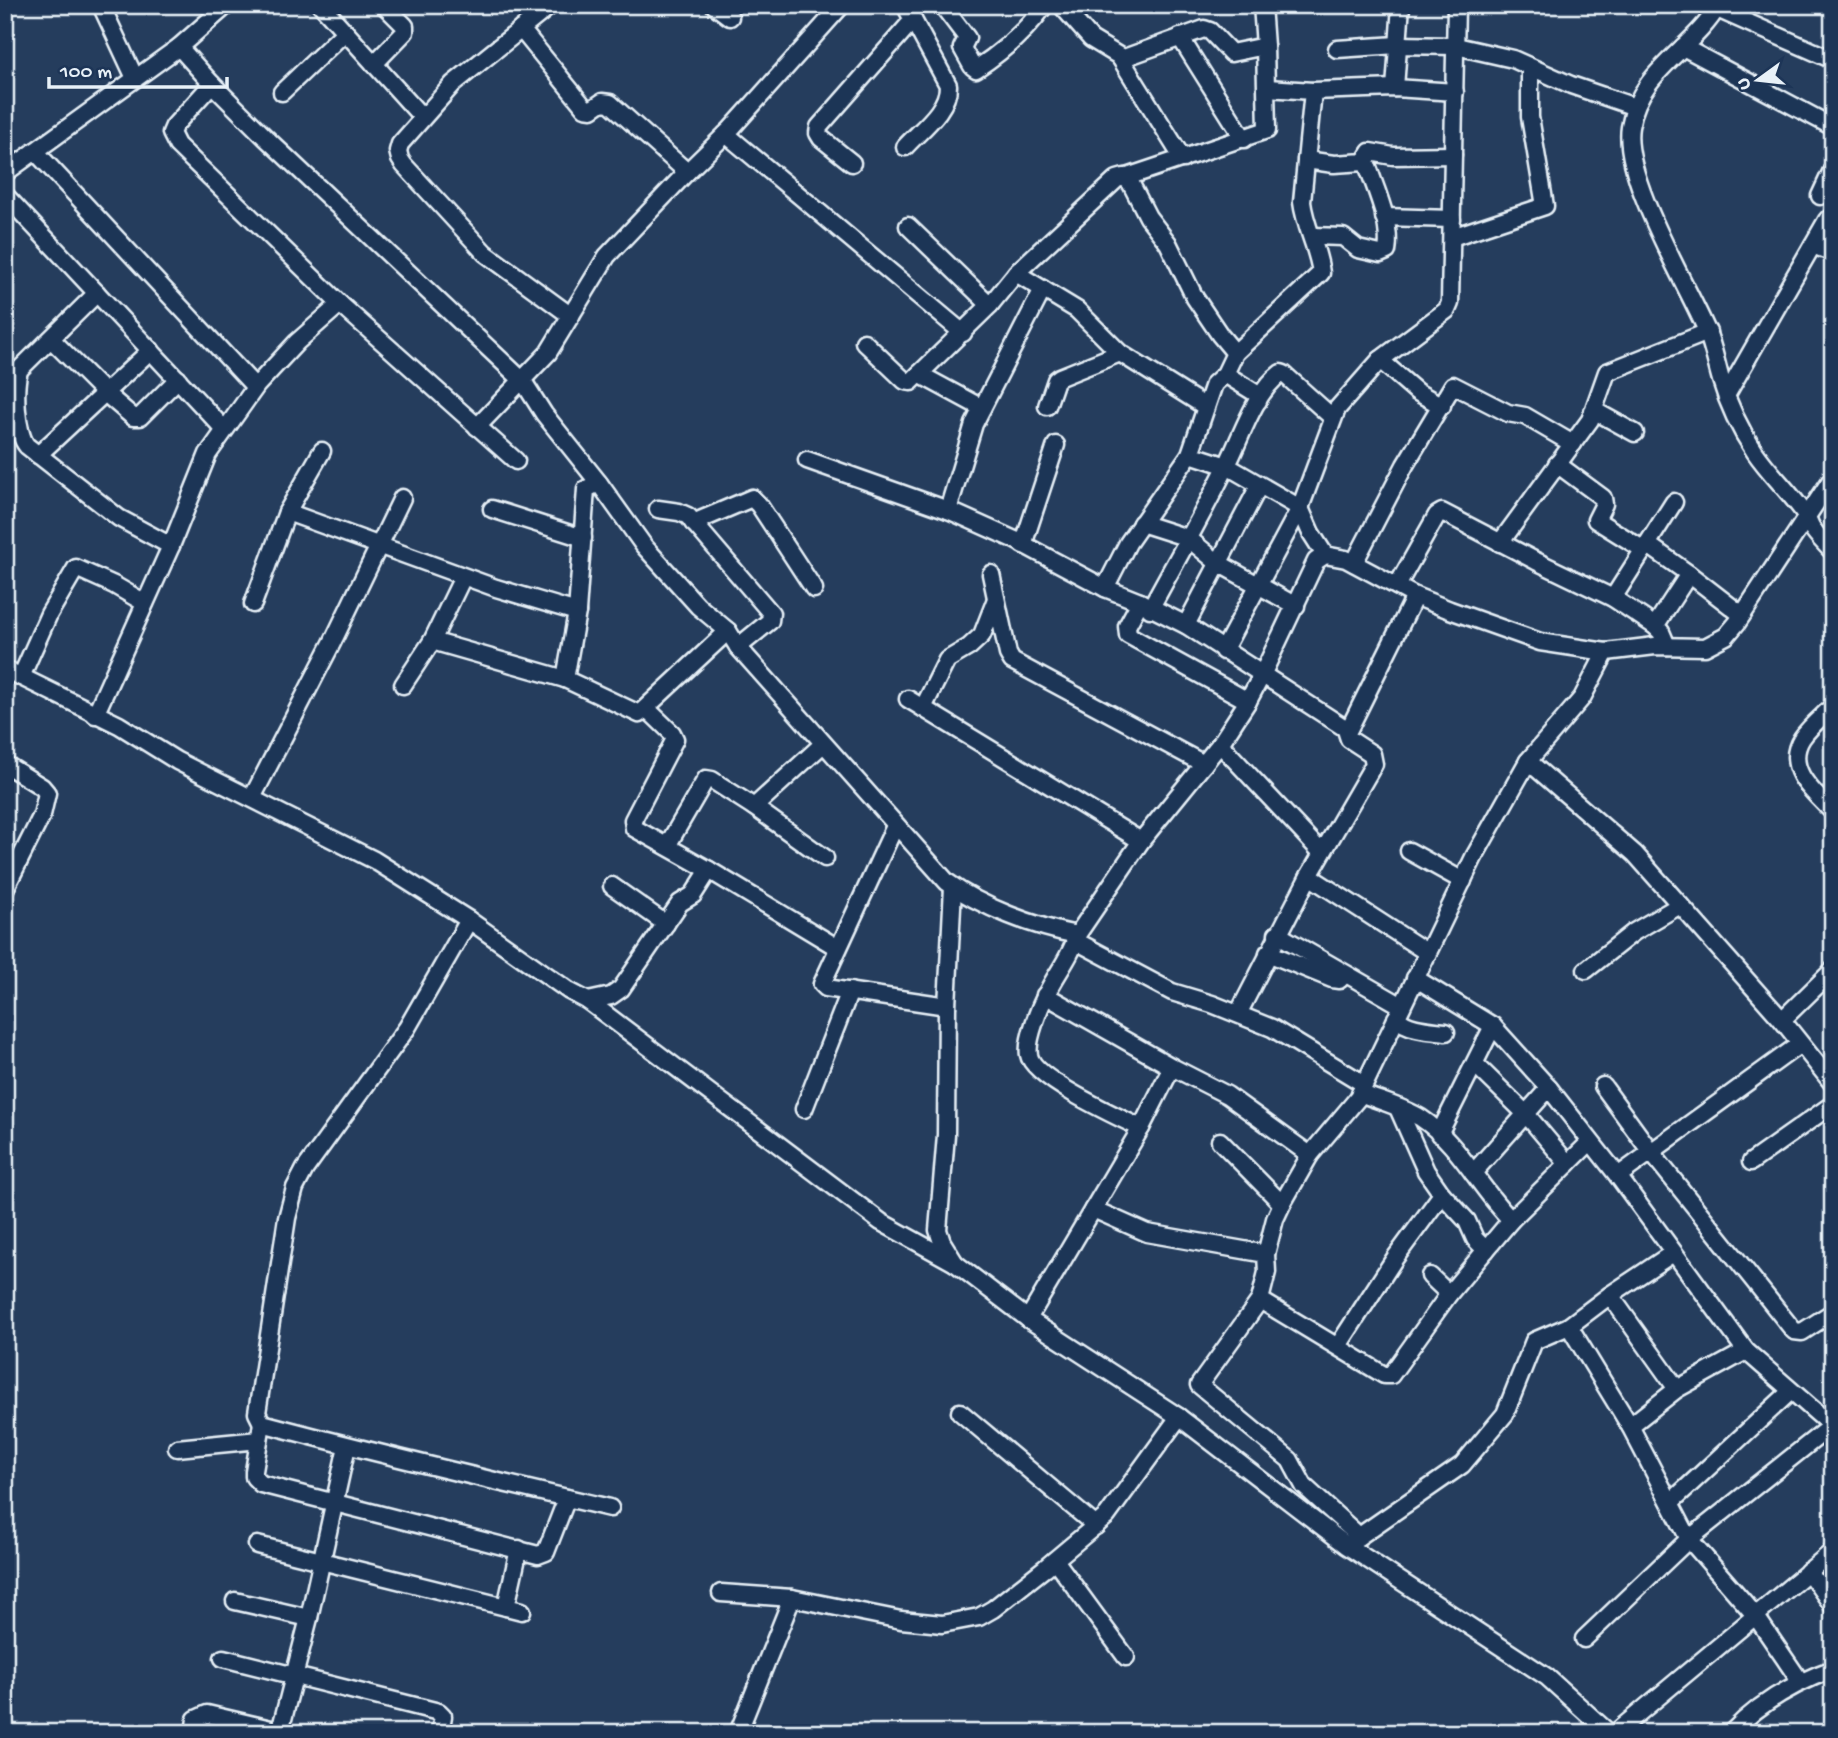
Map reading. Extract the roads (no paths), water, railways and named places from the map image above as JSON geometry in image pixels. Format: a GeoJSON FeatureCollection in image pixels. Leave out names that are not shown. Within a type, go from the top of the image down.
{"type":"FeatureCollection","features":[{"type":"Feature","properties":{"kind":"street"},"geometry":{"type":"LineString","coordinates":[[101,5],[135,78]]}},
{"type":"Feature","properties":{"kind":"street"},"geometry":{"type":"LineString","coordinates":[[5,173],[179,47],[227,5]]}},
{"type":"Feature","properties":{"kind":"street"},"geometry":{"type":"LineString","coordinates":[[321,5],[422,117]]}},
{"type":"Feature","properties":{"kind":"street"},"geometry":{"type":"LineString","coordinates":[[374,64],[405,32],[405,26],[384,5]]}},
{"type":"Feature","properties":{"kind":"street"},"geometry":{"type":"LineString","coordinates":[[551,5],[453,84],[400,144],[400,159],[485,253],[571,316]]}},
{"type":"Feature","properties":{"kind":"street"},"geometry":{"type":"LineString","coordinates":[[714,5],[730,18]]}},
{"type":"Feature","properties":{"kind":"street"},"geometry":{"type":"LineString","coordinates":[[477,427],[548,353],[607,256],[726,134],[842,5]]}},
{"type":"Feature","properties":{"kind":"street"},"geometry":{"type":"LineString","coordinates":[[942,5],[967,38],[968,41],[962,48],[976,69],[1005,49],[1033,22],[1045,5]]}},
{"type":"Feature","properties":{"kind":"street"},"geometry":{"type":"LineString","coordinates":[[1061,5],[1091,39],[1116,53],[1183,159]]}},
{"type":"Feature","properties":{"kind":"street"},"geometry":{"type":"LineString","coordinates":[[864,342],[906,383],[911,382],[990,305],[1016,273],[1117,179],[1267,130],[1262,5]]}},
{"type":"Feature","properties":{"kind":"street"},"geometry":{"type":"LineString","coordinates":[[1395,88],[1401,5]]}},
{"type":"Feature","properties":{"kind":"street"},"geometry":{"type":"LineString","coordinates":[[1223,650],[1300,508],[1333,418],[1342,401],[1380,360],[1447,310],[1450,303],[1456,5]]}},
{"type":"Feature","properties":{"kind":"street"},"geometry":{"type":"LineString","coordinates":[[1833,60],[1718,7],[1648,81],[1635,107],[1629,143],[1643,195],[1708,332],[1727,394],[1755,451],[1807,517],[1817,535],[1833,552]]}},
{"type":"Feature","properties":{"kind":"street"},"geometry":{"type":"LineString","coordinates":[[852,163],[821,138],[818,127],[909,13],[948,85],[948,92],[944,105],[905,147]]}},
{"type":"Feature","properties":{"kind":"street"},"geometry":{"type":"LineString","coordinates":[[522,29],[585,107],[592,109],[603,102],[610,103],[687,172]]}},
{"type":"Feature","properties":{"kind":"street"},"geometry":{"type":"LineString","coordinates":[[1121,60],[1206,29],[1231,53],[1265,46]]}},
{"type":"Feature","properties":{"kind":"street"},"geometry":{"type":"LineString","coordinates":[[282,92],[345,32]]}},
{"type":"Feature","properties":{"kind":"street"},"geometry":{"type":"LineString","coordinates":[[1180,37],[1244,139]]}},
{"type":"Feature","properties":{"kind":"street"},"geometry":{"type":"LineString","coordinates":[[1337,49],[1397,45],[1456,46],[1499,55],[1571,85],[1635,107]]}},
{"type":"Feature","properties":{"kind":"street"},"geometry":{"type":"LineString","coordinates":[[179,47],[212,84],[523,381],[644,546],[698,606],[728,631],[738,647],[895,826],[953,887],[991,907],[1076,938],[1172,992],[1279,1031],[1362,1089],[1421,1119],[1439,1134],[1473,1172],[1493,1202],[1511,1220]]}},
{"type":"Feature","properties":{"kind":"street"},"geometry":{"type":"LineString","coordinates":[[1683,47],[1833,127]]}},
{"type":"Feature","properties":{"kind":"street"},"geometry":{"type":"LineString","coordinates":[[1452,237],[1545,206],[1530,117],[1530,68]]}},
{"type":"Feature","properties":{"kind":"street"},"geometry":{"type":"LineString","coordinates":[[212,84],[174,126],[172,139],[340,304],[516,461]]}},
{"type":"Feature","properties":{"kind":"street"},"geometry":{"type":"LineString","coordinates":[[1267,88],[1313,91],[1395,88],[1455,92]]}},
{"type":"Feature","properties":{"kind":"street"},"geometry":{"type":"LineString","coordinates":[[1105,589],[1128,542],[1190,454],[1214,384],[1225,374],[1235,353],[1321,273],[1317,249],[1304,217],[1302,202],[1313,91]]}},
{"type":"Feature","properties":{"kind":"street"},"geometry":{"type":"LineString","coordinates":[[726,134],[963,333]]}},
{"type":"Feature","properties":{"kind":"street"},"geometry":{"type":"LineString","coordinates":[[35,151],[255,387]]}},
{"type":"Feature","properties":{"kind":"street"},"geometry":{"type":"LineString","coordinates":[[1312,236],[1343,237],[1358,249],[1383,253],[1387,251],[1384,217],[1367,155],[1370,152],[1393,156],[1453,155]]}},
{"type":"Feature","properties":{"kind":"street"},"geometry":{"type":"LineString","coordinates":[[1306,160],[1334,164],[1367,161]]}},
{"type":"Feature","properties":{"kind":"street"},"geometry":{"type":"LineString","coordinates":[[1820,196],[1833,168]]}},
{"type":"Feature","properties":{"kind":"street"},"geometry":{"type":"LineString","coordinates":[[1127,177],[1148,217],[1168,243],[1195,298],[1235,353]]}},
{"type":"Feature","properties":{"kind":"street"},"geometry":{"type":"LineString","coordinates":[[5,195],[224,429]]}},
{"type":"Feature","properties":{"kind":"street"},"geometry":{"type":"LineString","coordinates":[[1384,217],[1452,219]]}},
{"type":"Feature","properties":{"kind":"street"},"geometry":{"type":"LineString","coordinates":[[1727,394],[1827,220]]}},
{"type":"Feature","properties":{"kind":"street"},"geometry":{"type":"LineString","coordinates":[[908,226],[990,305]]}},
{"type":"Feature","properties":{"kind":"street"},"geometry":{"type":"LineString","coordinates":[[1813,245],[1833,253]]}},
{"type":"Feature","properties":{"kind":"street"},"geometry":{"type":"LineString","coordinates":[[1016,273],[1077,310],[1120,353],[1206,407]]}},
{"type":"Feature","properties":{"kind":"street"},"geometry":{"type":"LineString","coordinates":[[948,510],[970,434],[1043,289]]}},
{"type":"Feature","properties":{"kind":"street"},"geometry":{"type":"LineString","coordinates":[[97,293],[20,369],[16,381],[19,434],[27,446],[119,518],[171,546]]}},
{"type":"Feature","properties":{"kind":"street"},"geometry":{"type":"LineString","coordinates":[[95,715],[171,546],[204,461],[255,387],[340,304]]}},
{"type":"Feature","properties":{"kind":"street"},"geometry":{"type":"LineString","coordinates":[[1500,543],[1595,411],[1605,377],[1612,369],[1708,332]]}},
{"type":"Feature","properties":{"kind":"street"},"geometry":{"type":"LineString","coordinates":[[51,339],[133,418],[137,418],[178,379]]}},
{"type":"Feature","properties":{"kind":"street"},"geometry":{"type":"LineString","coordinates":[[38,455],[150,350]]}},
{"type":"Feature","properties":{"kind":"street"},"geometry":{"type":"LineString","coordinates":[[1047,407],[1056,380],[1060,377],[1120,353]]}},
{"type":"Feature","properties":{"kind":"street"},"geometry":{"type":"LineString","coordinates":[[1380,360],[1418,392],[1442,406]]}},
{"type":"Feature","properties":{"kind":"street"},"geometry":{"type":"LineString","coordinates":[[1248,701],[1128,635],[1127,626],[1145,605],[1188,538],[1258,401],[1281,373],[1333,418]]}},
{"type":"Feature","properties":{"kind":"street"},"geometry":{"type":"LineString","coordinates":[[919,374],[982,408]]}},
{"type":"Feature","properties":{"kind":"street"},"geometry":{"type":"LineString","coordinates":[[1225,374],[1257,394],[1258,401]]}},
{"type":"Feature","properties":{"kind":"street"},"geometry":{"type":"LineString","coordinates":[[1354,563],[1405,465],[1455,385],[1508,412],[1524,416],[1573,444]]}},
{"type":"Feature","properties":{"kind":"street"},"geometry":{"type":"LineString","coordinates":[[1595,411],[1635,433]]}},
{"type":"Feature","properties":{"kind":"street"},"geometry":{"type":"LineString","coordinates":[[1023,545],[1056,445]]}},
{"type":"Feature","properties":{"kind":"street"},"geometry":{"type":"LineString","coordinates":[[253,604],[287,512],[322,451]]}},
{"type":"Feature","properties":{"kind":"street"},"geometry":{"type":"LineString","coordinates":[[1190,454],[1227,466],[1300,508],[1325,555]]}},
{"type":"Feature","properties":{"kind":"street"},"geometry":{"type":"LineString","coordinates":[[807,460],[948,510],[1023,545],[1105,589],[1186,625],[1348,730]]}},
{"type":"Feature","properties":{"kind":"street"},"geometry":{"type":"LineString","coordinates":[[1558,464],[1603,498],[1604,504],[1596,520],[1689,574],[1742,615]]}},
{"type":"Feature","properties":{"kind":"street"},"geometry":{"type":"LineString","coordinates":[[1140,1128],[1060,1085],[1033,1065],[1029,1049],[1045,995],[1076,938],[1141,841],[1220,744],[1248,701],[1316,561],[1325,555],[1334,555],[1415,596],[1540,642],[1606,652],[1667,646],[1697,647],[1714,643],[1726,636],[1833,477]]}},
{"type":"Feature","properties":{"kind":"street"},"geometry":{"type":"LineString","coordinates":[[565,679],[577,612],[586,489],[599,483]]}},
{"type":"Feature","properties":{"kind":"street"},"geometry":{"type":"LineString","coordinates":[[1186,625],[1259,486]]}},
{"type":"Feature","properties":{"kind":"street"},"geometry":{"type":"LineString","coordinates":[[252,798],[381,546],[402,498]]}},
{"type":"Feature","properties":{"kind":"street"},"geometry":{"type":"LineString","coordinates":[[693,523],[752,498],[814,589]]}},
{"type":"Feature","properties":{"kind":"street"},"geometry":{"type":"LineString","coordinates":[[1613,598],[1674,502]]}},
{"type":"Feature","properties":{"kind":"street"},"geometry":{"type":"LineString","coordinates":[[492,509],[583,538]]}},
{"type":"Feature","properties":{"kind":"street"},"geometry":{"type":"LineString","coordinates":[[658,509],[680,512],[693,523],[772,616],[770,621],[738,647]]}},
{"type":"Feature","properties":{"kind":"street"},"geometry":{"type":"LineString","coordinates":[[287,512],[463,577],[577,612]]}},
{"type":"Feature","properties":{"kind":"street"},"geometry":{"type":"LineString","coordinates":[[1396,586],[1437,515],[1442,512],[1613,598],[1655,626],[1667,646]]}},
{"type":"Feature","properties":{"kind":"street"},"geometry":{"type":"LineString","coordinates":[[1141,523],[1188,538],[1218,563],[1296,606]]}},
{"type":"Feature","properties":{"kind":"street"},"geometry":{"type":"LineString","coordinates":[[21,677],[49,614],[76,568],[145,603]]}},
{"type":"Feature","properties":{"kind":"street"},"geometry":{"type":"LineString","coordinates":[[991,574],[1008,654],[1012,661],[1204,764]]}},
{"type":"Feature","properties":{"kind":"street"},"geometry":{"type":"LineString","coordinates":[[1655,626],[1689,574]]}},
{"type":"Feature","properties":{"kind":"street"},"geometry":{"type":"LineString","coordinates":[[403,685],[432,641],[463,577]]}},
{"type":"Feature","properties":{"kind":"street"},"geometry":{"type":"LineString","coordinates":[[1238,1014],[1277,934],[1374,764],[1372,754],[1349,739],[1348,730],[1415,596]]}},
{"type":"Feature","properties":{"kind":"street"},"geometry":{"type":"LineString","coordinates":[[923,708],[947,660],[969,647],[982,635],[996,599]]}},
{"type":"Feature","properties":{"kind":"street"},"geometry":{"type":"LineString","coordinates":[[432,641],[565,679],[634,714],[639,714],[728,631]]}},
{"type":"Feature","properties":{"kind":"street"},"geometry":{"type":"LineString","coordinates":[[1353,1541],[1304,1486],[1290,1460],[1199,1385],[1260,1300],[1267,1272],[1266,1254],[1282,1204],[1310,1155],[1362,1089],[1463,881],[1528,761],[1582,698],[1606,652]]}},
{"type":"Feature","properties":{"kind":"street"},"geometry":{"type":"LineString","coordinates":[[5,669],[119,725],[177,761],[374,860],[469,919],[569,991],[589,1001],[881,1222],[955,1263],[1028,1319],[1179,1417],[1547,1677],[1609,1733]]}},
{"type":"Feature","properties":{"kind":"street"},"geometry":{"type":"LineString","coordinates":[[908,699],[1141,841]]}},
{"type":"Feature","properties":{"kind":"street"},"geometry":{"type":"LineString","coordinates":[[1833,706],[1802,738],[1797,752],[1797,766],[1802,780],[1833,812]]}},
{"type":"Feature","properties":{"kind":"street"},"geometry":{"type":"LineString","coordinates":[[647,709],[676,739],[632,825],[838,948]]}},
{"type":"Feature","properties":{"kind":"street"},"geometry":{"type":"LineString","coordinates":[[754,807],[823,744]]}},
{"type":"Feature","properties":{"kind":"street"},"geometry":{"type":"LineString","coordinates":[[1220,744],[1322,853]]}},
{"type":"Feature","properties":{"kind":"street"},"geometry":{"type":"LineString","coordinates":[[1528,761],[1635,854],[1830,1077]]}},
{"type":"Feature","properties":{"kind":"street"},"geometry":{"type":"LineString","coordinates":[[5,764],[47,793],[42,815],[5,889]]}},
{"type":"Feature","properties":{"kind":"street"},"geometry":{"type":"LineString","coordinates":[[667,846],[706,779],[712,780],[754,807],[825,858]]}},
{"type":"Feature","properties":{"kind":"street"},"geometry":{"type":"LineString","coordinates":[[895,826],[822,984],[826,988],[947,1006]]}},
{"type":"Feature","properties":{"kind":"street"},"geometry":{"type":"LineString","coordinates":[[1409,851],[1463,881]]}},
{"type":"Feature","properties":{"kind":"street"},"geometry":{"type":"LineString","coordinates":[[589,1001],[611,996],[621,989],[680,903],[696,891],[709,870]]}},
{"type":"Feature","properties":{"kind":"street"},"geometry":{"type":"LineString","coordinates":[[1309,876],[1428,953]]}},
{"type":"Feature","properties":{"kind":"street"},"geometry":{"type":"LineString","coordinates":[[612,886],[666,924]]}},
{"type":"Feature","properties":{"kind":"street"},"geometry":{"type":"LineString","coordinates":[[953,887],[947,1006],[946,1135],[938,1230],[955,1263]]}},
{"type":"Feature","properties":{"kind":"street"},"geometry":{"type":"LineString","coordinates":[[1586,970],[1634,932],[1679,905]]}},
{"type":"Feature","properties":{"kind":"street"},"geometry":{"type":"LineString","coordinates":[[469,919],[407,1028],[347,1108],[295,1188],[287,1218],[257,1413],[262,1423],[254,1471],[257,1482],[538,1555],[546,1552],[567,1498]]}},
{"type":"Feature","properties":{"kind":"street"},"geometry":{"type":"LineString","coordinates":[[1277,934],[1345,974],[1399,1012],[1402,1023],[1446,1032]]}},
{"type":"Feature","properties":{"kind":"street"},"geometry":{"type":"LineString","coordinates":[[1268,953],[1332,979],[1339,980],[1345,974]]}},
{"type":"Feature","properties":{"kind":"street"},"geometry":{"type":"LineString","coordinates":[[1782,1020],[1833,970]]}},
{"type":"Feature","properties":{"kind":"street"},"geometry":{"type":"LineString","coordinates":[[1415,978],[1493,1026],[1549,1088],[1746,1351],[1832,1426],[1689,1539],[1584,1639]]}},
{"type":"Feature","properties":{"kind":"street"},"geometry":{"type":"LineString","coordinates":[[804,1110],[850,991]]}},
{"type":"Feature","properties":{"kind":"street"},"geometry":{"type":"LineString","coordinates":[[1045,995],[1227,1096],[1310,1155]]}},
{"type":"Feature","properties":{"kind":"street"},"geometry":{"type":"LineString","coordinates":[[1439,1134],[1493,1026]]}},
{"type":"Feature","properties":{"kind":"street"},"geometry":{"type":"LineString","coordinates":[[1618,1177],[1800,1044]]}},
{"type":"Feature","properties":{"kind":"street"},"geometry":{"type":"LineString","coordinates":[[1475,1064],[1526,1114],[1568,1164]]}},
{"type":"Feature","properties":{"kind":"street"},"geometry":{"type":"LineString","coordinates":[[1028,1319],[1140,1128],[1172,1067]]}},
{"type":"Feature","properties":{"kind":"street"},"geometry":{"type":"LineString","coordinates":[[1603,1086],[1651,1152],[1794,1331],[1802,1332],[1833,1312]]}},
{"type":"Feature","properties":{"kind":"street"},"geometry":{"type":"LineString","coordinates":[[1473,1172],[1549,1088]]}},
{"type":"Feature","properties":{"kind":"street"},"geometry":{"type":"LineString","coordinates":[[1751,1162],[1833,1104]]}},
{"type":"Feature","properties":{"kind":"street"},"geometry":{"type":"LineString","coordinates":[[1398,1108],[1426,1171],[1441,1194],[1467,1221],[1475,1239],[1486,1250]]}},
{"type":"Feature","properties":{"kind":"street"},"geometry":{"type":"LineString","coordinates":[[1220,1141],[1282,1204]]}},
{"type":"Feature","properties":{"kind":"street"},"geometry":{"type":"LineString","coordinates":[[1260,1300],[1384,1375],[1391,1374],[1449,1294],[1511,1220],[1590,1142]]}},
{"type":"Feature","properties":{"kind":"street"},"geometry":{"type":"LineString","coordinates":[[1338,1346],[1395,1258],[1441,1194]]}},
{"type":"Feature","properties":{"kind":"street"},"geometry":{"type":"LineString","coordinates":[[1093,1209],[1147,1233],[1266,1254]]}},
{"type":"Feature","properties":{"kind":"street"},"geometry":{"type":"LineString","coordinates":[[1353,1541],[1462,1465],[1505,1414],[1534,1341],[1569,1326],[1610,1294],[1673,1253]]}},
{"type":"Feature","properties":{"kind":"street"},"geometry":{"type":"LineString","coordinates":[[1430,1276],[1449,1294]]}},
{"type":"Feature","properties":{"kind":"street"},"geometry":{"type":"LineString","coordinates":[[1610,1294],[1677,1389]]}},
{"type":"Feature","properties":{"kind":"street"},"geometry":{"type":"LineString","coordinates":[[1569,1326],[1630,1426],[1689,1539],[1755,1615],[1800,1681]]}},
{"type":"Feature","properties":{"kind":"street"},"geometry":{"type":"LineString","coordinates":[[1630,1426],[1677,1389],[1746,1351]]}},
{"type":"Feature","properties":{"kind":"street"},"geometry":{"type":"LineString","coordinates":[[1671,1502],[1791,1391]]}},
{"type":"Feature","properties":{"kind":"street"},"geometry":{"type":"LineString","coordinates":[[960,1412],[1096,1526]]}},
{"type":"Feature","properties":{"kind":"street"},"geometry":{"type":"LineString","coordinates":[[720,1593],[792,1598],[901,1620],[942,1624],[979,1617],[993,1609],[1107,1516],[1179,1417]]}},
{"type":"Feature","properties":{"kind":"street"},"geometry":{"type":"LineString","coordinates":[[262,1423],[454,1473],[610,1508]]}},
{"type":"Feature","properties":{"kind":"street"},"geometry":{"type":"LineString","coordinates":[[177,1448],[259,1440]]}},
{"type":"Feature","properties":{"kind":"street"},"geometry":{"type":"LineString","coordinates":[[194,1733],[197,1719],[207,1714],[257,1729],[284,1732],[347,1446]]}},
{"type":"Feature","properties":{"kind":"street"},"geometry":{"type":"LineString","coordinates":[[257,1545],[514,1609],[519,1549]]}},
{"type":"Feature","properties":{"kind":"street"},"geometry":{"type":"LineString","coordinates":[[1615,1733],[1833,1551]]}},
{"type":"Feature","properties":{"kind":"street"},"geometry":{"type":"LineString","coordinates":[[1055,1560],[1126,1657]]}},
{"type":"Feature","properties":{"kind":"street"},"geometry":{"type":"LineString","coordinates":[[1808,1571],[1833,1605]]}},
{"type":"Feature","properties":{"kind":"street"},"geometry":{"type":"LineString","coordinates":[[738,1733],[792,1598]]}},
{"type":"Feature","properties":{"kind":"street"},"geometry":{"type":"LineString","coordinates":[[235,1601],[309,1618]]}},
{"type":"Feature","properties":{"kind":"street"},"geometry":{"type":"LineString","coordinates":[[223,1658],[439,1712],[443,1716],[440,1733]]}},
{"type":"Feature","properties":{"kind":"street"},"geometry":{"type":"LineString","coordinates":[[1731,1733],[1751,1713],[1800,1681],[1833,1669]]}}]}
